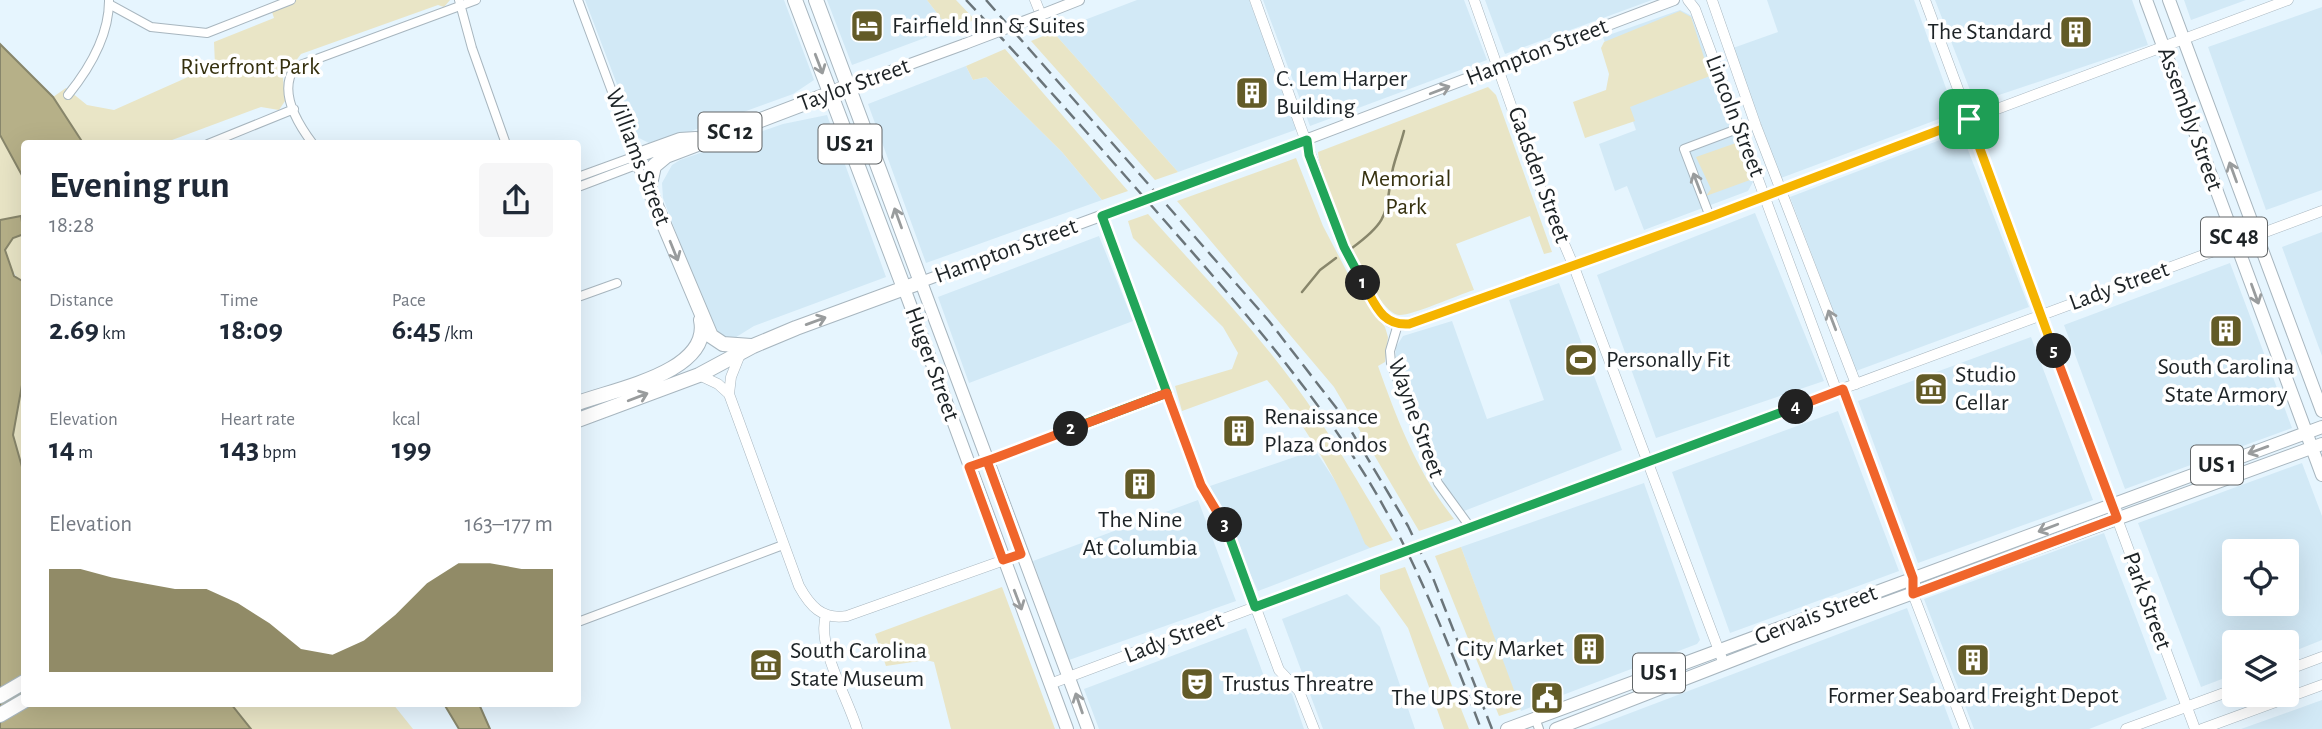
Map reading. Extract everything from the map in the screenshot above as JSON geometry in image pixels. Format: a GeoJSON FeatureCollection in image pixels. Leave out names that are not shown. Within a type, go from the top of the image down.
{"type":"FeatureCollection","features":[{"type":"Feature","properties":{"kind":"highway","name":"Huger Street"},"geometry":{"type":"LineString","coordinates":[[794,0],[904,288]]}},
{"type":"Feature","properties":{"kind":"highway","name":"Huger Street"},"geometry":{"type":"LineString","coordinates":[[816,0],[921,282]]}},
{"type":"Feature","properties":{"kind":"highway","name":"Taylor Street"},"geometry":{"type":"LineString","coordinates":[[649,189],[654,166],[661,159],[850,86]]}},
{"type":"Feature","properties":{"kind":"highway"},"geometry":{"type":"LineString","coordinates":[[634,161],[680,140],[712,138]]}},
{"type":"Feature","properties":{"kind":"highway","name":"Williams Street"},"geometry":{"type":"LineString","coordinates":[[649,189],[699,312],[716,342],[747,349]]}},
{"type":"Feature","properties":{"kind":"highway","name":"Hampton Street"},"geometry":{"type":"LineString","coordinates":[[581,419],[699,375],[747,349],[921,282]]}},
{"type":"Feature","properties":{"kind":"highway"},"geometry":{"type":"LineString","coordinates":[[581,402],[686,361],[696,350],[701,337],[699,312]]}},
{"type":"Feature","properties":{"kind":"highway"},"geometry":{"type":"LineString","coordinates":[[0,696],[21,684]]}},
{"type":"Feature","properties":{"kind":"highway"},"geometry":{"type":"LineString","coordinates":[[0,715],[21,703]]}},
{"type":"Feature","properties":{"kind":"main road","name":"Taylor Street"},"geometry":{"type":"LineString","coordinates":[[850,86],[1079,0]]}},
{"type":"Feature","properties":{"kind":"main road","name":"Hampton Street"},"geometry":{"type":"LineString","coordinates":[[921,282],[1307,140],[1674,0]]}},
{"type":"Feature","properties":{"kind":"main road","name":"Assembly Street"},"geometry":{"type":"LineString","coordinates":[[2146,0],[2306,432],[2317,446],[2322,475]]}},
{"type":"Feature","properties":{"kind":"main road","name":"Assembly Street"},"geometry":{"type":"LineString","coordinates":[[2169,0],[2322,411]]}},
{"type":"Feature","properties":{"kind":"main road","name":"Huger Street"},"geometry":{"type":"LineString","coordinates":[[921,282],[1088,729]]}},
{"type":"Feature","properties":{"kind":"main road","name":"Huger Street"},"geometry":{"type":"LineString","coordinates":[[904,288],[1068,729]]}},
{"type":"Feature","properties":{"kind":"main road","name":"Gervais Street"},"geometry":{"type":"LineString","coordinates":[[1507,729],[1533,723],[2112,503],[2322,427]]}},
{"type":"Feature","properties":{"kind":"main road","name":"Gervais Street"},"geometry":{"type":"LineString","coordinates":[[1556,729],[1724,664],[2317,446]]}},
{"type":"Feature","properties":{"kind":"street"},"geometry":{"type":"LineString","coordinates":[[68,95],[100,41],[109,18],[109,2],[152,26],[207,33],[291,0]]}},
{"type":"Feature","properties":{"kind":"street"},"geometry":{"type":"LineString","coordinates":[[311,140],[293,109],[287,83],[295,67],[460,3],[476,0]]}},
{"type":"Feature","properties":{"kind":"street","name":"Williams Street"},"geometry":{"type":"LineString","coordinates":[[578,0],[633,148],[634,161],[649,189]]}},
{"type":"Feature","properties":{"kind":"street"},"geometry":{"type":"LineString","coordinates":[[1035,0],[1041,15]]}},
{"type":"Feature","properties":{"kind":"street","name":"Wayne Street"},"geometry":{"type":"LineString","coordinates":[[1255,0],[1307,140],[1309,155],[1348,256],[1379,312],[1398,324],[1390,351],[1391,363],[1437,483],[1470,527]]}},
{"type":"Feature","properties":{"kind":"street","name":"Gadsden Street"},"geometry":{"type":"LineString","coordinates":[[1474,0],[1539,185],[1574,267],[1724,664]]}},
{"type":"Feature","properties":{"kind":"street","name":"Lincoln Street"},"geometry":{"type":"LineString","coordinates":[[1688,0],[1695,9],[1913,578],[1913,594],[1965,729]]}},
{"type":"Feature","properties":{"kind":"street","name":"Lincoln Street"},"geometry":{"type":"LineString","coordinates":[[1712,0],[1751,113],[1856,384]]}},
{"type":"Feature","properties":{"kind":"street","name":"Park Street"},"geometry":{"type":"LineString","coordinates":[[1925,0],[2194,729]]}},
{"type":"Feature","properties":{"kind":"street"},"geometry":{"type":"LineString","coordinates":[[1398,324],[1419,321],[1574,267],[2288,0]]}},
{"type":"Feature","properties":{"kind":"street"},"geometry":{"type":"LineString","coordinates":[[460,3],[472,48],[505,140]]}},
{"type":"Feature","properties":{"kind":"street"},"geometry":{"type":"LineString","coordinates":[[218,140],[293,109]]}},
{"type":"Feature","properties":{"kind":"street"},"geometry":{"type":"LineString","coordinates":[[1710,217],[1684,149],[1740,128]]}},
{"type":"Feature","properties":{"kind":"street"},"geometry":{"type":"LineString","coordinates":[[581,176],[634,161]]}},
{"type":"Feature","properties":{"kind":"street"},"geometry":{"type":"LineString","coordinates":[[581,186],[634,161]]}},
{"type":"Feature","properties":{"kind":"street","name":"Lady Street"},"geometry":{"type":"LineString","coordinates":[[1051,684],[2322,211]]}},
{"type":"Feature","properties":{"kind":"street"},"geometry":{"type":"LineString","coordinates":[[1102,216],[1201,485],[1224,523],[1279,670],[1299,691],[1314,729]]}},
{"type":"Feature","properties":{"kind":"street"},"geometry":{"type":"LineString","coordinates":[[581,296],[617,283]]}},
{"type":"Feature","properties":{"kind":"street"},"geometry":{"type":"LineString","coordinates":[[747,349],[731,377],[729,394],[783,545],[807,599],[826,615],[847,616],[1021,554]]}},
{"type":"Feature","properties":{"kind":"street"},"geometry":{"type":"LineString","coordinates":[[699,375],[718,384],[729,394]]}},
{"type":"Feature","properties":{"kind":"street"},"geometry":{"type":"LineString","coordinates":[[969,467],[1167,393]]}},
{"type":"Feature","properties":{"kind":"street"},"geometry":{"type":"LineString","coordinates":[[581,621],[783,545]]}},
{"type":"Feature","properties":{"kind":"street"},"geometry":{"type":"LineString","coordinates":[[826,615],[823,627],[826,643],[858,729]]}},
{"type":"Feature","properties":{"kind":"street"},"geometry":{"type":"LineString","coordinates":[[2299,666],[2322,657]]}},
{"type":"Feature","properties":{"kind":"street"},"geometry":{"type":"LineString","coordinates":[[2202,729],[2322,685]]}},
{"type":"Feature","properties":{"kind":"street"},"geometry":{"type":"LineString","coordinates":[[2126,729],[2222,694]]}},
{"type":"Feature","properties":{"kind":"shaded area"},"geometry":{"type":"Polygon","coordinates":[[[585,0],[784,0],[814,80],[793,94],[653,145],[637,137],[585,0]]]}},
{"type":"Feature","properties":{"kind":"shaded area"},"geometry":{"type":"Polygon","coordinates":[[[827,0],[927,0],[949,29],[852,65],[827,0]]]}},
{"type":"Feature","properties":{"kind":"shaded area"},"geometry":{"type":"Polygon","coordinates":[[[1137,0],[1249,0],[1298,129],[1178,172],[1053,32],[1137,0]]]}},
{"type":"Feature","properties":{"kind":"shaded area"},"geometry":{"type":"Polygon","coordinates":[[[1263,0],[1464,0],[1487,60],[1310,126],[1263,0]]]}},
{"type":"Feature","properties":{"kind":"shaded area"},"geometry":{"type":"Polygon","coordinates":[[[1485,0],[1652,0],[1505,54],[1485,0]]]}},
{"type":"Feature","properties":{"kind":"shaded area"},"geometry":{"type":"Polygon","coordinates":[[[1767,0],[1914,0],[1955,113],[1781,178],[1733,48],[1778,32],[1767,0]]]}},
{"type":"Feature","properties":{"kind":"shaded area"},"geometry":{"type":"Polygon","coordinates":[[[1935,0],[2132,0],[2148,45],[1975,103],[1935,0]]]}},
{"type":"Feature","properties":{"kind":"shaded area"},"geometry":{"type":"Polygon","coordinates":[[[2184,0],[2246,0],[2191,20],[2184,0]]]}},
{"type":"Feature","properties":{"kind":"shaded area"},"geometry":{"type":"Polygon","coordinates":[[[2322,7],[2322,190],[2266,210],[2208,47],[2322,7]]]}},
{"type":"Feature","properties":{"kind":"shaded area"},"geometry":{"type":"Polygon","coordinates":[[[1680,10],[1692,16],[1753,182],[1748,191],[1644,230],[1627,186],[1615,191],[1599,144],[1636,130],[1603,37],[1680,10]]]}},
{"type":"Feature","properties":{"kind":"shaded area"},"geometry":{"type":"Polygon","coordinates":[[[0,44],[53,97],[81,140],[21,140],[21,174],[0,135],[0,44]]]}},
{"type":"Feature","properties":{"kind":"shaded area"},"geometry":{"type":"Polygon","coordinates":[[[966,66],[973,80],[986,77],[1062,152],[1102,200],[926,263],[868,104],[966,66]]]}},
{"type":"Feature","properties":{"kind":"shaded area"},"geometry":{"type":"Polygon","coordinates":[[[827,115],[886,277],[754,326],[733,339],[722,339],[714,333],[663,198],[662,183],[672,165],[680,160],[783,124],[827,115]]]}},
{"type":"Feature","properties":{"kind":"shaded area"},"geometry":{"type":"Polygon","coordinates":[[[1961,132],[2029,307],[1856,371],[1790,197],[1961,132]]]}},
{"type":"Feature","properties":{"kind":"shaded area"},"geometry":{"type":"Polygon","coordinates":[[[1755,213],[1824,381],[1656,438],[1597,275],[1755,213]]]}},
{"type":"Feature","properties":{"kind":"shaded area"},"geometry":{"type":"Polygon","coordinates":[[[21,216],[21,235],[13,238],[5,250],[14,276],[21,280],[21,391],[13,435],[21,463],[21,707],[233,707],[251,729],[0,729],[0,220],[21,216]]]}},
{"type":"Feature","properties":{"kind":"shaded area"},"geometry":{"type":"Polygon","coordinates":[[[2322,232],[2322,356],[2282,247],[2322,232]]]}},
{"type":"Feature","properties":{"kind":"shaded area"},"geometry":{"type":"Polygon","coordinates":[[[1099,236],[1133,321],[969,383],[938,297],[1099,236]]]}},
{"type":"Feature","properties":{"kind":"shaded area"},"geometry":{"type":"Polygon","coordinates":[[[2230,263],[2292,428],[2125,489],[2064,325],[2230,263]]]}},
{"type":"Feature","properties":{"kind":"shaded area"},"geometry":{"type":"Polygon","coordinates":[[[1559,283],[1622,450],[1464,511],[1445,487],[1396,357],[1396,347],[1403,336],[1452,321],[1487,419],[1544,400],[1509,300],[1559,283]]]}},
{"type":"Feature","properties":{"kind":"shaded area"},"geometry":{"type":"Polygon","coordinates":[[[2031,337],[2093,500],[1918,563],[1858,401],[2031,337]]]}},
{"type":"Feature","properties":{"kind":"shaded area"},"geometry":{"type":"Polygon","coordinates":[[[1838,411],[1899,571],[1730,633],[1672,472],[1838,411]]]}},
{"type":"Feature","properties":{"kind":"shaded area"},"geometry":{"type":"Polygon","coordinates":[[[1315,450],[1345,496],[1370,548],[1258,591],[1210,486],[1315,450]]]}},
{"type":"Feature","properties":{"kind":"shaded area"},"geometry":{"type":"Polygon","coordinates":[[[2302,463],[2322,516],[2322,640],[2299,649],[2299,630],[2222,630],[2222,679],[2201,687],[2138,523],[2302,463]]]}},
{"type":"Feature","properties":{"kind":"shaded area"},"geometry":{"type":"Polygon","coordinates":[[[1644,483],[1700,640],[1697,644],[1521,711],[1461,547],[1644,483]]]}},
{"type":"Feature","properties":{"kind":"shaded area"},"geometry":{"type":"Polygon","coordinates":[[[1198,500],[1236,601],[1069,660],[1033,561],[1198,500]]]}},
{"type":"Feature","properties":{"kind":"shaded area"},"geometry":{"type":"Polygon","coordinates":[[[2104,533],[2167,699],[2089,729],[1974,729],[1924,599],[2104,533]]]}},
{"type":"Feature","properties":{"kind":"shaded area"},"geometry":{"type":"Polygon","coordinates":[[[1347,594],[1380,627],[1415,729],[1323,729],[1282,619],[1347,594]]]}},
{"type":"Feature","properties":{"kind":"shaded area"},"geometry":{"type":"Polygon","coordinates":[[[1907,608],[1953,729],[1588,729],[1907,608]]]}},
{"type":"Feature","properties":{"kind":"shaded area"},"geometry":{"type":"Polygon","coordinates":[[[1246,628],[1265,679],[1292,694],[1304,729],[1099,729],[1084,689],[1246,628]]]}},
{"type":"Feature","properties":{"kind":"shaded area"},"geometry":{"type":"Polygon","coordinates":[[[2322,700],[2322,729],[2241,729],[2322,700]]]}},
{"type":"Feature","properties":{"kind":"shaded area"},"geometry":{"type":"Polygon","coordinates":[[[446,707],[480,707],[490,729],[459,729],[446,707]]]}},
{"type":"Feature","properties":{"kind":"green space","name":"Riverfront Park"},"geometry":{"type":"Polygon","coordinates":[[[296,0],[450,0],[444,7],[438,5],[301,54],[283,78],[285,101],[279,110],[261,107],[172,140],[81,140],[53,97],[66,88],[87,105],[114,110],[215,65],[214,42],[274,18],[272,12],[296,0]]]}},
{"type":"Feature","properties":{"kind":"green space"},"geometry":{"type":"Polygon","coordinates":[[[927,0],[956,0],[975,20],[949,29],[927,0]]]}},
{"type":"Feature","properties":{"kind":"green space"},"geometry":{"type":"Polygon","coordinates":[[[1680,11],[1691,17],[1710,76],[1630,107],[1635,121],[1585,138],[1573,102],[1606,90],[1609,74],[1601,48],[1604,42],[1680,11]]]}},
{"type":"Feature","properties":{"kind":"green space"},"geometry":{"type":"Polygon","coordinates":[[[1053,32],[1178,172],[1155,180],[1031,41],[1053,32]]]}},
{"type":"Feature","properties":{"kind":"green space"},"geometry":{"type":"Polygon","coordinates":[[[1005,49],[1128,191],[1102,200],[1062,152],[986,77],[973,80],[966,66],[1005,49]]]}},
{"type":"Feature","properties":{"kind":"green space","name":"Memorial Park"},"geometry":{"type":"Polygon","coordinates":[[[1488,87],[1496,95],[1552,252],[1544,254],[1530,216],[1456,244],[1474,290],[1424,309],[1399,315],[1388,308],[1375,292],[1362,269],[1327,188],[1318,152],[1488,87]]]}},
{"type":"Feature","properties":{"kind":"green space"},"geometry":{"type":"Polygon","coordinates":[[[0,135],[21,174],[21,216],[0,220],[0,135]]]}},
{"type":"Feature","properties":{"kind":"green space"},"geometry":{"type":"Polygon","coordinates":[[[1736,143],[1750,180],[1706,196],[1711,189],[1696,157],[1736,143]]]}},
{"type":"Feature","properties":{"kind":"green space"},"geometry":{"type":"Polygon","coordinates":[[[1296,158],[1323,226],[1356,289],[1385,327],[1388,337],[1385,362],[1378,366],[1419,465],[1454,519],[1419,531],[1334,387],[1177,201],[1296,158]]]}},
{"type":"Feature","properties":{"kind":"green space"},"geometry":{"type":"Polygon","coordinates":[[[1148,214],[1242,319],[1295,385],[1334,442],[1393,540],[1370,548],[1365,544],[1323,459],[1297,418],[1267,380],[1182,411],[1175,386],[1232,369],[1238,353],[1223,327],[1133,238],[1128,221],[1148,214]]]}},
{"type":"Feature","properties":{"kind":"green space"},"geometry":{"type":"Polygon","coordinates":[[[21,235],[21,282],[8,264],[5,250],[13,238],[21,235]]]}},
{"type":"Feature","properties":{"kind":"green space"},"geometry":{"type":"Polygon","coordinates":[[[21,391],[21,463],[13,435],[21,391]]]}},
{"type":"Feature","properties":{"kind":"green space"},"geometry":{"type":"Polygon","coordinates":[[[1461,547],[1521,709],[1499,716],[1435,556],[1461,547]]]}},
{"type":"Feature","properties":{"kind":"green space"},"geometry":{"type":"Polygon","coordinates":[[[1405,567],[1469,729],[1444,729],[1408,628],[1380,589],[1380,575],[1405,567]]]}},
{"type":"Feature","properties":{"kind":"green space"},"geometry":{"type":"Polygon","coordinates":[[[1002,587],[1055,729],[951,729],[934,662],[926,660],[886,666],[875,634],[1002,587]]]}},
{"type":"Feature","properties":{"kind":"green space"},"geometry":{"type":"Polygon","coordinates":[[[233,707],[395,707],[413,729],[251,729],[233,707]]]}},
{"type":"Feature","properties":{"kind":"waterway"},"geometry":{"type":"LineString","coordinates":[[1352,248],[1381,221],[1404,131]]}},
{"type":"Feature","properties":{"kind":"waterway"},"geometry":{"type":"LineString","coordinates":[[1302,292],[1320,270],[1336,258]]}},
{"type":"Feature","properties":{"kind":"railway"},"geometry":{"type":"LineString","coordinates":[[966,0],[1218,282],[1321,410],[1367,478],[1400,538],[1443,633],[1481,729]]}},
{"type":"Feature","properties":{"kind":"railway"},"geometry":{"type":"LineString","coordinates":[[986,0],[1269,321],[1341,414],[1408,526],[1433,578],[1492,729]]}},
{"type":"Feature","properties":{"kind":"place","name":"Fairfield Inn & Suites"},"geometry":{"type":"Point","coordinates":[867,26]}},
{"type":"Feature","properties":{"kind":"place","name":"The Standard"},"geometry":{"type":"Point","coordinates":[2076,32]}},
{"type":"Feature","properties":{"kind":"place","name":"C. Lem Harper Building"},"geometry":{"type":"Point","coordinates":[1252,93]}},
{"type":"Feature","properties":{"kind":"place","name":"South Carolina State Armory"},"geometry":{"type":"Point","coordinates":[2226,331]}},
{"type":"Feature","properties":{"kind":"place","name":"Personally Fit"},"geometry":{"type":"Point","coordinates":[1581,360]}},
{"type":"Feature","properties":{"kind":"place","name":"Studio Cellar"},"geometry":{"type":"Point","coordinates":[1931,389]}},
{"type":"Feature","properties":{"kind":"place","name":"Renaissance Plaza Condos"},"geometry":{"type":"Point","coordinates":[1239,431]}},
{"type":"Feature","properties":{"kind":"place","name":"The Nine At Columbia"},"geometry":{"type":"Point","coordinates":[1140,484]}},
{"type":"Feature","properties":{"kind":"place","name":"City Market"},"geometry":{"type":"Point","coordinates":[1589,649]}},
{"type":"Feature","properties":{"kind":"place","name":"Former Seaboard Freight Depot"},"geometry":{"type":"Point","coordinates":[1973,660]}},
{"type":"Feature","properties":{"kind":"place","name":"South Carolina State Museum"},"geometry":{"type":"Point","coordinates":[766,665]}},
{"type":"Feature","properties":{"kind":"place","name":"Trustus Threatre"},"geometry":{"type":"Point","coordinates":[1197,684]}},
{"type":"Feature","properties":{"kind":"place","name":"The UPS Store"},"geometry":{"type":"Point","coordinates":[1547,698]}},
{"type":"Feature","properties":{"kind":"route"},"geometry":{"type":"LineString","coordinates":[[1969,119],[1574,267],[1409,324],[1398,324],[1385,318],[1364,285],[1344,247],[1309,155],[1307,140],[1102,216],[1167,393],[969,467],[1003,560],[1021,554],[987,461],[1167,393],[1201,485],[1224,523],[1255,607],[1843,389],[1913,578],[1913,594],[2117,518],[1969,119]]}}]}
